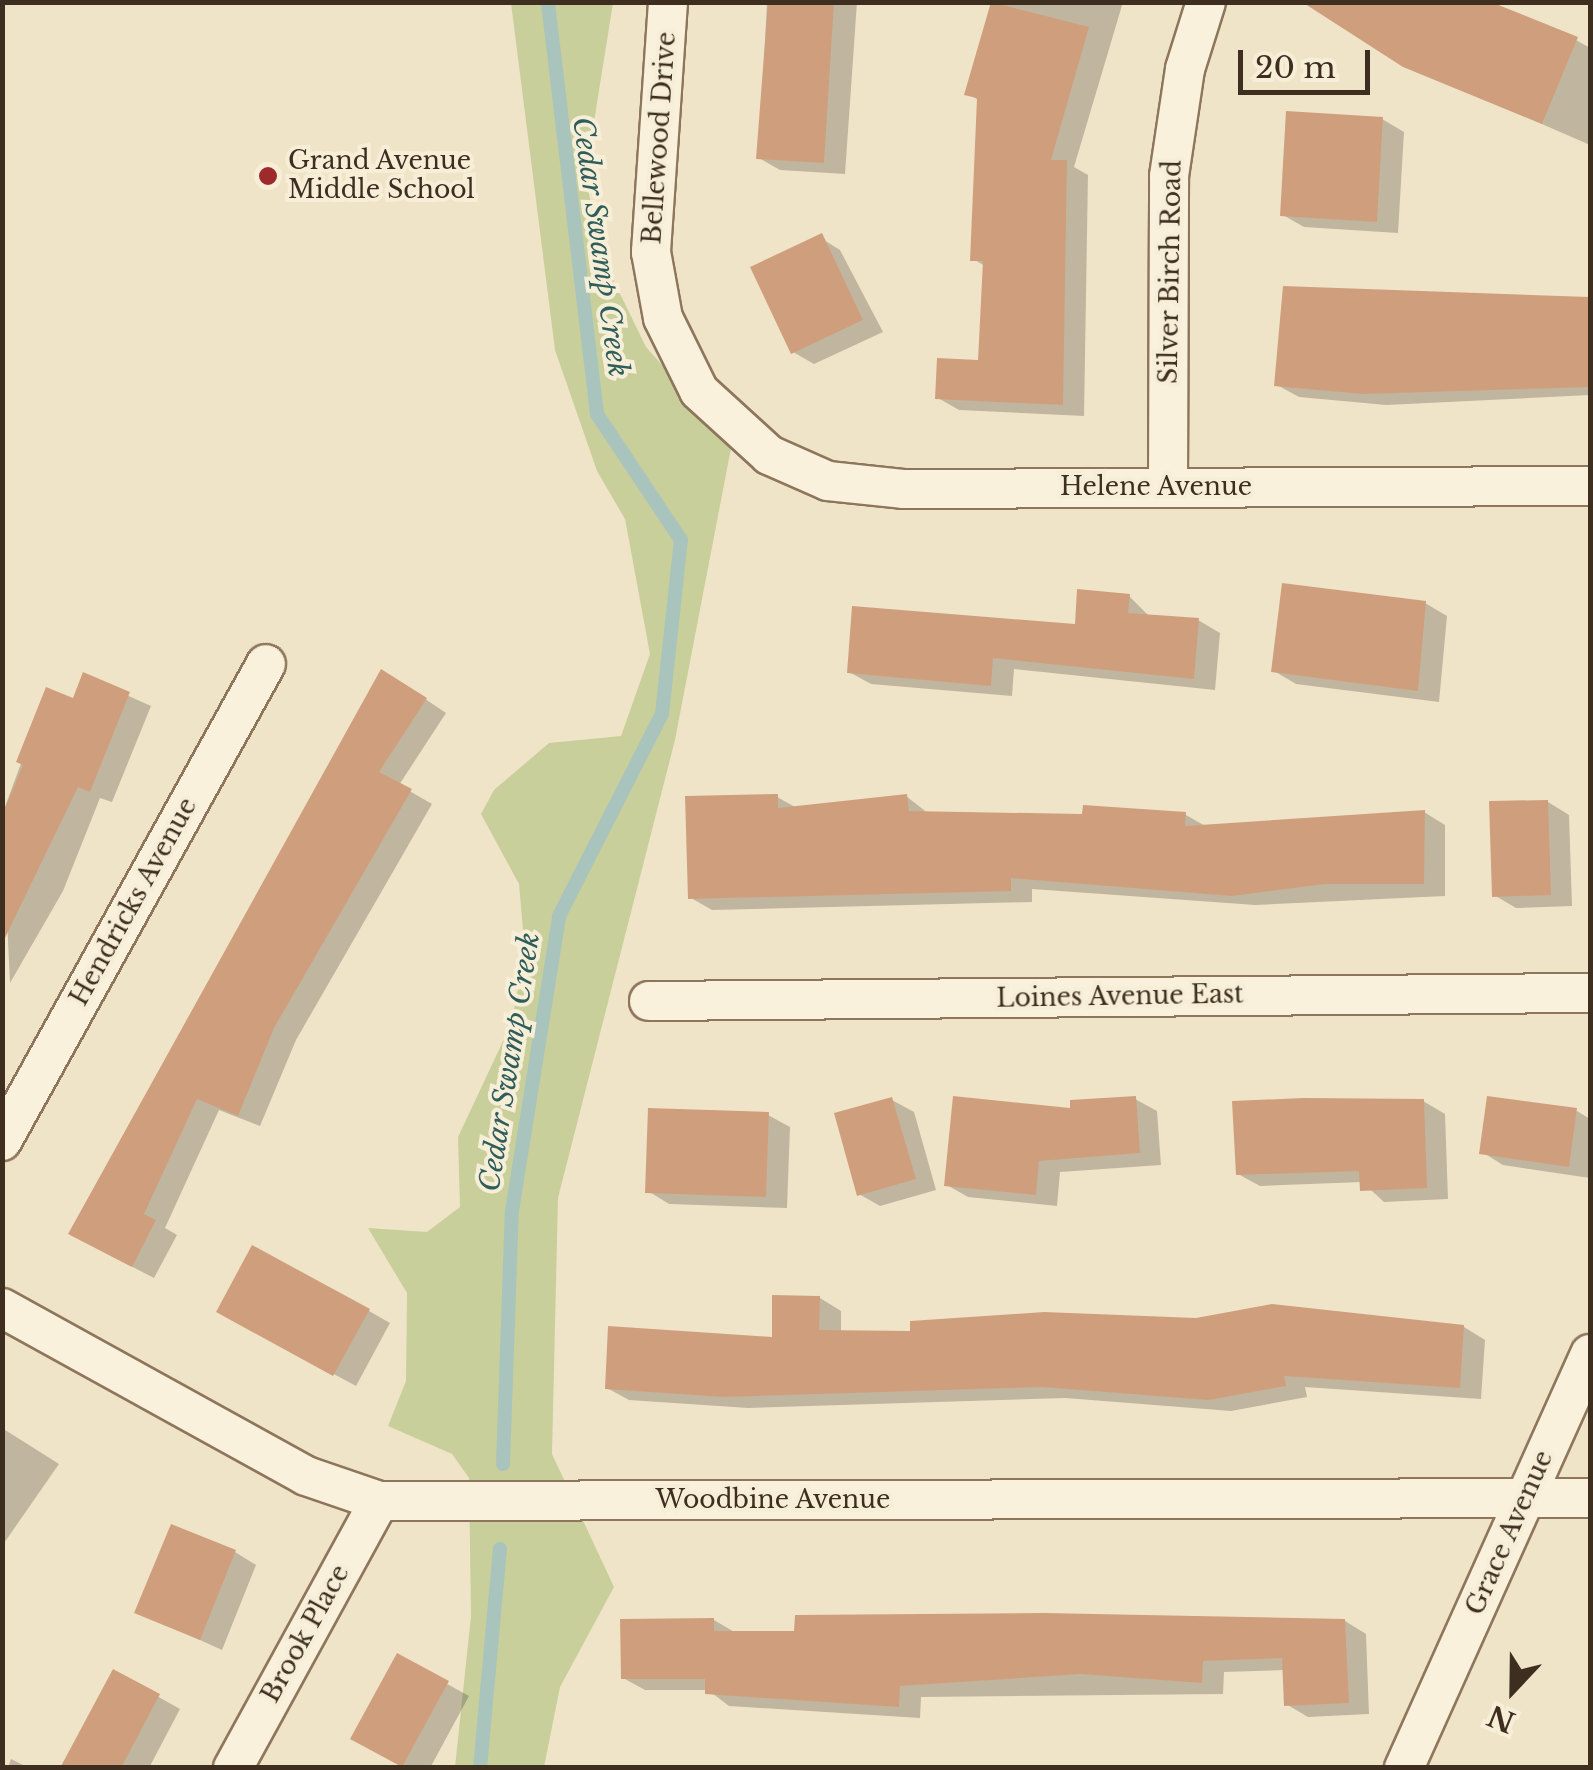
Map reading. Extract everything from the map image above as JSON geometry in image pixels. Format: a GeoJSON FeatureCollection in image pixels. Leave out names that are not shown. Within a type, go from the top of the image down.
{"type":"FeatureCollection","features":[{"type":"Feature","properties":{"kind":"street","name":"Bellewood Drive"},"geometry":{"type":"LineString","coordinates":[[668,2],[651,252],[663,318],[699,391],[735,430]]}},
{"type":"Feature","properties":{"kind":"street","name":"Silver Birch Road"},"geometry":{"type":"LineString","coordinates":[[1168,486],[1170,176],[1185,69],[1206,2]]}},
{"type":"Feature","properties":{"kind":"street","name":"Helene Avenue"},"geometry":{"type":"LineString","coordinates":[[735,430],[828,481],[1590,486]]}},
{"type":"Feature","properties":{"kind":"street","name":"Hendricks Avenue"},"geometry":{"type":"LineString","coordinates":[[2,1141],[266,664]]}},
{"type":"Feature","properties":{"kind":"street","name":"Loines Avenue East"},"geometry":{"type":"LineString","coordinates":[[649,1001],[1590,992]]}},
{"type":"Feature","properties":{"kind":"street","name":"Woodbine Avenue"},"geometry":{"type":"LineString","coordinates":[[2,1308],[306,1476],[379,1501],[1590,1498]]}},
{"type":"Feature","properties":{"kind":"street","name":"Grace Avenue"},"geometry":{"type":"LineString","coordinates":[[1404,1768],[1590,1354]]}},
{"type":"Feature","properties":{"kind":"street","name":"Brook Place"},"geometry":{"type":"LineString","coordinates":[[233,1768],[379,1501]]}},
{"type":"Feature","properties":{"kind":"green space"},"geometry":{"type":"Polygon","coordinates":[[[511,3],[613,3],[585,178],[606,265],[646,347],[732,443],[675,740],[558,1198],[552,1454],[614,1587],[560,1687],[544,1767],[455,1767],[471,1616],[469,1478],[452,1454],[388,1426],[406,1381],[407,1293],[368,1228],[427,1232],[460,1207],[458,1137],[511,1024],[525,954],[519,884],[481,814],[494,790],[549,743],[621,736],[650,654],[625,519],[597,471],[555,350],[511,3]]]}},
{"type":"Feature","properties":{"kind":"building"},"geometry":{"type":"Polygon","coordinates":[[[768,2],[834,2],[824,163],[756,159],[768,2]]]}},
{"type":"Feature","properties":{"kind":"building"},"geometry":{"type":"Polygon","coordinates":[[[991,2],[1089,27],[1051,160],[1067,160],[1063,405],[935,399],[937,358],[978,360],[983,261],[970,261],[977,98],[964,95],[991,2]]]}},
{"type":"Feature","properties":{"kind":"building"},"geometry":{"type":"Polygon","coordinates":[[[1302,2],[1491,2],[1578,37],[1542,124],[1403,67],[1302,2]]]}},
{"type":"Feature","properties":{"kind":"building"},"geometry":{"type":"Polygon","coordinates":[[[1286,111],[1383,117],[1377,222],[1280,216],[1286,111]]]}},
{"type":"Feature","properties":{"kind":"building"},"geometry":{"type":"Polygon","coordinates":[[[822,233],[863,320],[791,354],[750,267],[822,233]]]}},
{"type":"Feature","properties":{"kind":"building"},"geometry":{"type":"Polygon","coordinates":[[[1283,286],[1590,297],[1590,387],[1363,394],[1274,386],[1283,286]]]}},
{"type":"Feature","properties":{"kind":"building"},"geometry":{"type":"Polygon","coordinates":[[[1282,583],[1426,601],[1418,691],[1271,672],[1282,583]]]}},
{"type":"Feature","properties":{"kind":"building"},"geometry":{"type":"Polygon","coordinates":[[[1077,589],[1130,594],[1128,613],[1199,618],[1194,679],[993,658],[991,686],[847,673],[852,606],[1075,624],[1077,589]]]}},
{"type":"Feature","properties":{"kind":"building"},"geometry":{"type":"Polygon","coordinates":[[[381,669],[427,698],[379,772],[412,789],[274,1028],[238,1116],[197,1099],[144,1214],[156,1220],[132,1267],[68,1234],[381,669]]]}},
{"type":"Feature","properties":{"kind":"building"},"geometry":{"type":"Polygon","coordinates":[[[83,672],[130,692],[90,792],[78,787],[2,944],[2,815],[23,765],[16,762],[46,687],[73,698],[83,672]]]}},
{"type":"Feature","properties":{"kind":"building"},"geometry":{"type":"Polygon","coordinates":[[[778,794],[778,808],[907,794],[909,811],[1082,814],[1083,805],[1186,812],[1185,826],[1425,810],[1424,884],[1325,884],[1232,896],[1011,878],[1011,891],[688,899],[685,796],[778,794]]]}},
{"type":"Feature","properties":{"kind":"building"},"geometry":{"type":"Polygon","coordinates":[[[1548,800],[1551,895],[1492,897],[1489,801],[1548,800]]]}},
{"type":"Feature","properties":{"kind":"building"},"geometry":{"type":"Polygon","coordinates":[[[953,1096],[1070,1108],[1070,1100],[1136,1096],[1140,1153],[1039,1161],[1036,1195],[944,1186],[953,1096]]]}},
{"type":"Feature","properties":{"kind":"building"},"geometry":{"type":"Polygon","coordinates":[[[1487,1096],[1577,1108],[1569,1167],[1479,1154],[1487,1096]]]}},
{"type":"Feature","properties":{"kind":"building"},"geometry":{"type":"Polygon","coordinates":[[[892,1097],[916,1179],[857,1196],[834,1113],[892,1097]]]}},
{"type":"Feature","properties":{"kind":"building"},"geometry":{"type":"Polygon","coordinates":[[[1424,1099],[1427,1188],[1360,1191],[1359,1171],[1236,1175],[1232,1101],[1424,1099]]]}},
{"type":"Feature","properties":{"kind":"building"},"geometry":{"type":"Polygon","coordinates":[[[648,1108],[769,1112],[766,1197],[645,1193],[648,1108]]]}},
{"type":"Feature","properties":{"kind":"building"},"geometry":{"type":"Polygon","coordinates":[[[252,1245],[370,1309],[333,1376],[216,1312],[252,1245]]]}},
{"type":"Feature","properties":{"kind":"building"},"geometry":{"type":"Polygon","coordinates":[[[772,1295],[820,1296],[819,1330],[910,1331],[910,1321],[1044,1312],[1196,1318],[1272,1304],[1464,1325],[1460,1388],[1284,1376],[1286,1386],[1208,1400],[1042,1387],[724,1397],[605,1389],[608,1326],[772,1337],[772,1295]]]}},
{"type":"Feature","properties":{"kind":"building"},"geometry":{"type":"Polygon","coordinates":[[[171,1524],[236,1550],[200,1640],[134,1613],[171,1524]]]}},
{"type":"Feature","properties":{"kind":"building"},"geometry":{"type":"Polygon","coordinates":[[[1044,1613],[1345,1619],[1349,1703],[1284,1706],[1282,1658],[1203,1661],[1202,1683],[1080,1674],[900,1686],[899,1707],[705,1694],[705,1679],[621,1679],[620,1619],[714,1618],[714,1631],[794,1631],[795,1615],[1044,1613]]]}},
{"type":"Feature","properties":{"kind":"building"},"geometry":{"type":"Polygon","coordinates":[[[397,1653],[449,1681],[402,1767],[350,1739],[397,1653]]]}},
{"type":"Feature","properties":{"kind":"building"},"geometry":{"type":"Polygon","coordinates":[[[113,1669],[160,1694],[121,1768],[60,1768],[113,1669]]]}},
{"type":"Feature","properties":{"kind":"waterway","name":"Cedar Swamp Creek"},"geometry":{"type":"LineString","coordinates":[[503,1464],[512,1211],[559,916],[662,714],[681,540],[597,414],[548,2]]}},
{"type":"Feature","properties":{"kind":"waterway","name":"Cedar Swamp Creek"},"geometry":{"type":"LineString","coordinates":[[480,1768],[500,1549]]}},
{"type":"Feature","properties":{"kind":"place","name":"Grand Avenue Middle School"},"geometry":{"type":"Point","coordinates":[268,176]}}]}
